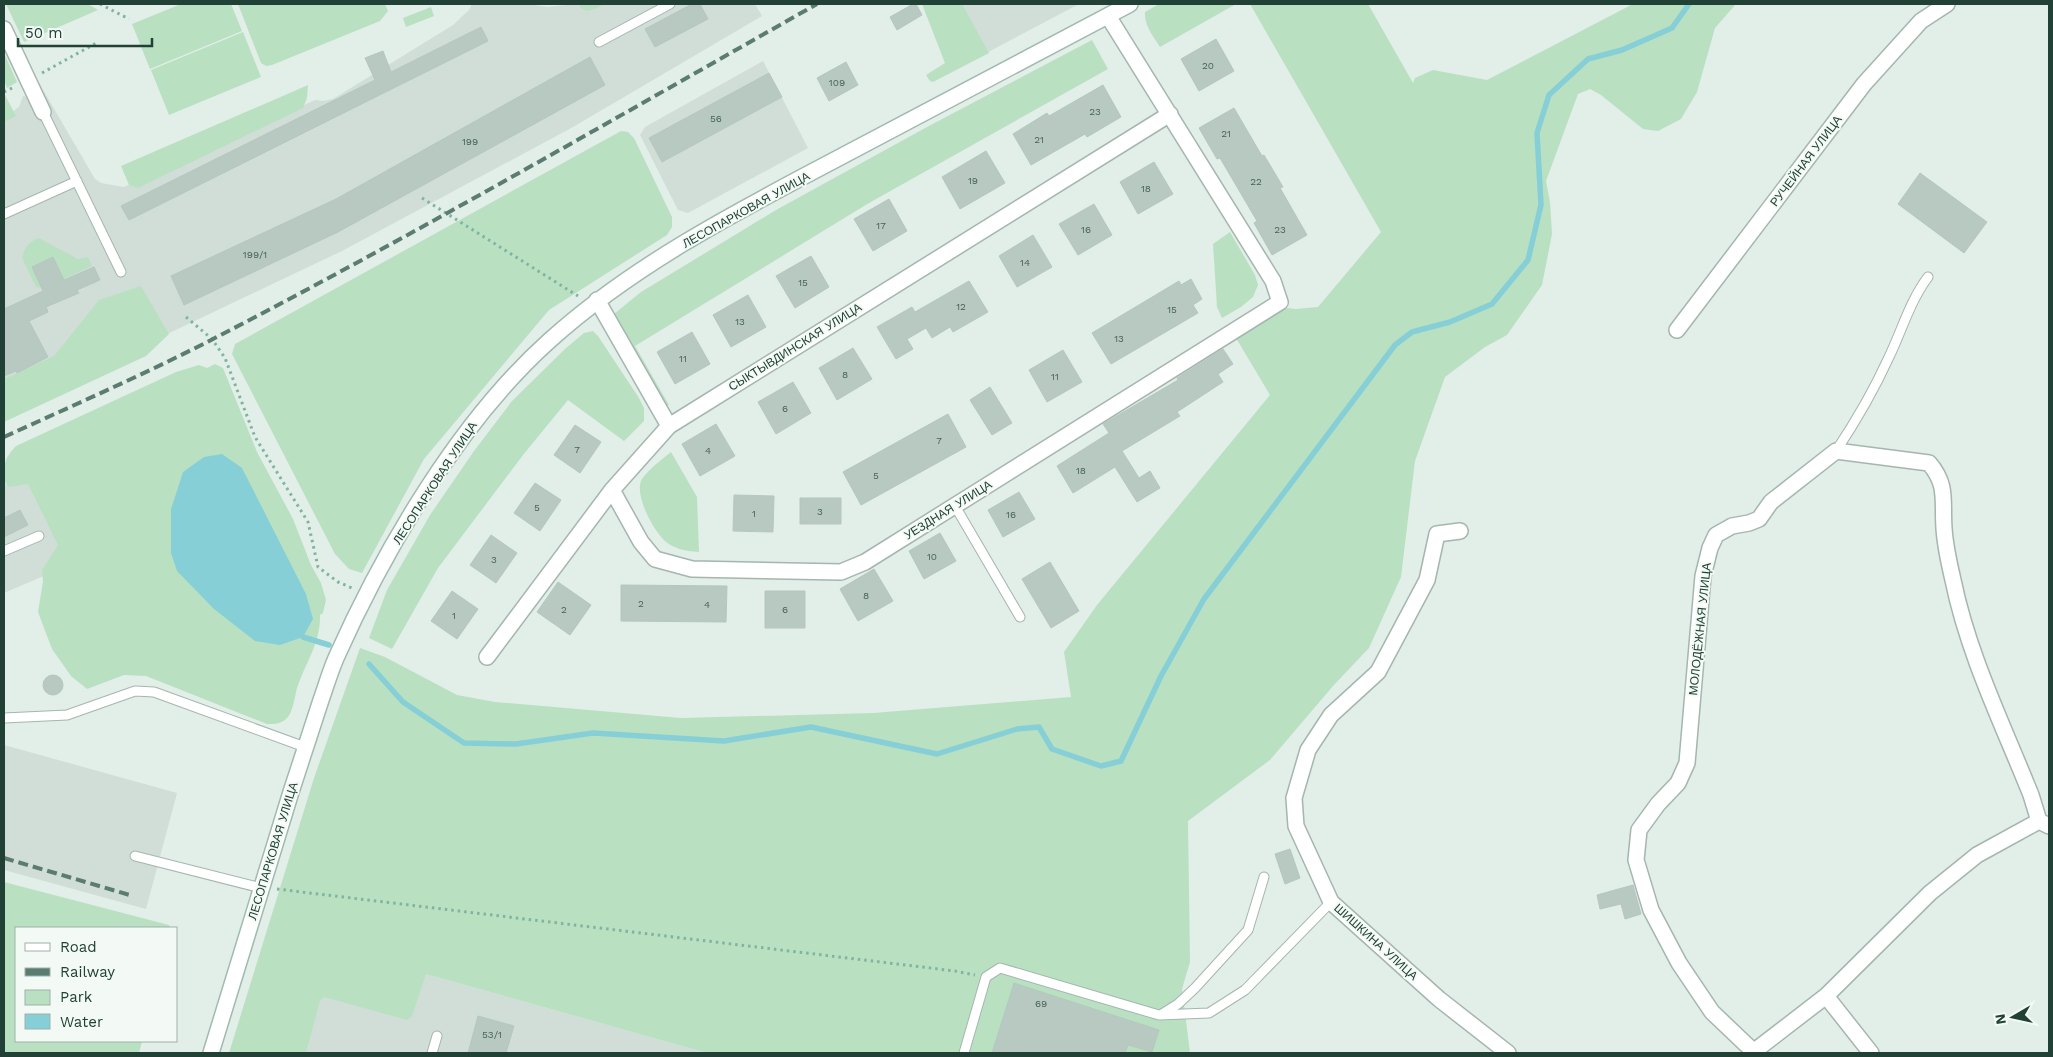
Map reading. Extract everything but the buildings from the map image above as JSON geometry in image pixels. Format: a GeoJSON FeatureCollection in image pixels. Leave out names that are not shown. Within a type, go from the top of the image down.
{"type":"FeatureCollection","features":[{"type":"Feature","properties":{"kind":"street","name":"ЛЕСОПАРКОВАЯ УЛИЦА"},"geometry":{"type":"LineString","coordinates":[[211,1053],[305,748],[334,662],[366,595],[413,513],[461,440],[500,390],[590,300],[774,192],[1130,4]]}},
{"type":"Feature","properties":{"kind":"street","name":"РУЧЕЙНАЯ УЛИЦА"},"geometry":{"type":"LineString","coordinates":[[1677,330],[1864,84],[1921,21],[1947,4]]}},
{"type":"Feature","properties":{"kind":"street"},"geometry":{"type":"LineString","coordinates":[[1108,16],[1170,114]]}},
{"type":"Feature","properties":{"kind":"street"},"geometry":{"type":"LineString","coordinates":[[4,29],[43,112]]}},
{"type":"Feature","properties":{"kind":"street","name":"УЕЗДНАЯ УЛИЦА"},"geometry":{"type":"LineString","coordinates":[[612,490],[641,542],[655,559],[692,569],[841,572],[865,562],[1280,302],[1273,281],[1170,114]]}},
{"type":"Feature","properties":{"kind":"street","name":"СЫКТЫВДИНСКАЯ УЛИЦА"},"geometry":{"type":"LineString","coordinates":[[487,657],[612,490],[668,426],[1170,114]]}},
{"type":"Feature","properties":{"kind":"street"},"geometry":{"type":"LineString","coordinates":[[590,300],[668,426]]}},
{"type":"Feature","properties":{"kind":"street"},"geometry":{"type":"LineString","coordinates":[[1753,1053],[1826,996],[1930,893],[1977,855],[2044,824],[1966,633],[1953,581],[1944,529],[1942,490],[1938,474],[1929,463],[1836,451]]}},
{"type":"Feature","properties":{"kind":"street","name":"МОЛОДЁЖНАЯ УЛИЦА"},"geometry":{"type":"LineString","coordinates":[[1753,1053],[1712,1012],[1679,964],[1651,910],[1636,860],[1639,830],[1658,804],[1678,783],[1686,763],[1703,576],[1710,548],[1716,535],[1732,526],[1750,523],[1759,519],[1771,502],[1836,451]]}},
{"type":"Feature","properties":{"kind":"street","name":"ШИШКИНА УЛИЦА"},"geometry":{"type":"LineString","coordinates":[[1460,531],[1437,534],[1428,580],[1378,672],[1332,715],[1308,750],[1294,798],[1296,826],[1331,902],[1439,1000],[1508,1053]]}},
{"type":"Feature","properties":{"kind":"street"},"geometry":{"type":"LineString","coordinates":[[1826,996],[1872,1053]]}},
{"type":"Feature","properties":{"kind":"lane"},"geometry":{"type":"LineString","coordinates":[[599,42],[670,4]]}},
{"type":"Feature","properties":{"kind":"lane"},"geometry":{"type":"LineString","coordinates":[[43,112],[121,272]]}},
{"type":"Feature","properties":{"kind":"lane"},"geometry":{"type":"LineString","coordinates":[[4,214],[77,181]]}},
{"type":"Feature","properties":{"kind":"lane"},"geometry":{"type":"LineString","coordinates":[[1836,451],[1865,406],[1890,356],[1917,290],[1928,277]]}},
{"type":"Feature","properties":{"kind":"lane"},"geometry":{"type":"LineString","coordinates":[[955,506],[1020,617]]}},
{"type":"Feature","properties":{"kind":"lane"},"geometry":{"type":"LineString","coordinates":[[4,551],[39,536]]}},
{"type":"Feature","properties":{"kind":"lane"},"geometry":{"type":"LineString","coordinates":[[4,718],[67,715],[135,691],[154,692],[305,748]]}},
{"type":"Feature","properties":{"kind":"lane"},"geometry":{"type":"LineString","coordinates":[[136,856],[261,888]]}},
{"type":"Feature","properties":{"kind":"lane"},"geometry":{"type":"LineString","coordinates":[[1159,1016],[1178,1004],[1195,988],[1248,930],[1264,877]]}},
{"type":"Feature","properties":{"kind":"lane"},"geometry":{"type":"LineString","coordinates":[[964,1053],[986,978],[1000,968],[1159,1016],[1209,1013],[1245,990],[1331,902]]}},
{"type":"Feature","properties":{"kind":"lane"},"geometry":{"type":"LineString","coordinates":[[432,1053],[437,1036]]}},
{"type":"Feature","properties":{"kind":"path"},"geometry":{"type":"LineString","coordinates":[[100,4],[129,19]]}},
{"type":"Feature","properties":{"kind":"path"},"geometry":{"type":"LineString","coordinates":[[41,73],[98,42]]}},
{"type":"Feature","properties":{"kind":"path"},"geometry":{"type":"LineString","coordinates":[[422,198],[590,300]]}},
{"type":"Feature","properties":{"kind":"path"},"geometry":{"type":"LineString","coordinates":[[186,317],[212,339],[225,358],[255,437],[308,522],[318,567],[338,582],[366,595]]}},
{"type":"Feature","properties":{"kind":"path"},"geometry":{"type":"LineString","coordinates":[[261,888],[945,969],[986,978]]}},
{"type":"Feature","properties":{"kind":"shaded area"},"geometry":{"type":"Polygon","coordinates":[[[472,4],[526,4],[548,7],[576,4],[755,4],[762,16],[573,127],[342,251],[4,410],[4,118],[19,107],[23,96],[32,98],[39,92],[39,83],[95,179],[101,183],[124,187],[315,100],[333,99],[453,25],[469,10],[472,4]]]}},
{"type":"Feature","properties":{"kind":"shaded area"},"geometry":{"type":"Polygon","coordinates":[[[925,4],[1079,4],[960,67],[925,4]]]}},
{"type":"Feature","properties":{"kind":"shaded area"},"geometry":{"type":"Polygon","coordinates":[[[763,61],[808,148],[688,213],[678,210],[640,135],[645,127],[763,61]]]}},
{"type":"Feature","properties":{"kind":"shaded area"},"geometry":{"type":"Polygon","coordinates":[[[32,471],[74,563],[4,593],[4,485],[32,471]]]}},
{"type":"Feature","properties":{"kind":"shaded area"},"geometry":{"type":"Polygon","coordinates":[[[4,745],[177,793],[146,909],[4,870],[4,745]]]}},
{"type":"Feature","properties":{"kind":"shaded area"},"geometry":{"type":"Polygon","coordinates":[[[295,937],[707,1053],[254,1053],[295,937]]]}},
{"type":"Feature","properties":{"kind":"green space"},"geometry":{"type":"Polygon","coordinates":[[[6,4],[88,4],[98,10],[24,42],[6,4]]]}},
{"type":"Feature","properties":{"kind":"green space"},"geometry":{"type":"Polygon","coordinates":[[[181,4],[231,4],[242,31],[150,69],[132,24],[181,4]]]}},
{"type":"Feature","properties":{"kind":"green space"},"geometry":{"type":"Polygon","coordinates":[[[238,4],[385,4],[388,11],[380,21],[266,66],[261,63],[238,4]]]}},
{"type":"Feature","properties":{"kind":"green space"},"geometry":{"type":"Polygon","coordinates":[[[580,4],[605,4],[586,11],[580,7],[580,4]]]}},
{"type":"Feature","properties":{"kind":"green space"},"geometry":{"type":"Polygon","coordinates":[[[922,4],[962,4],[989,53],[933,82],[930,81],[926,75],[945,63],[922,4]]]}},
{"type":"Feature","properties":{"kind":"green space"},"geometry":{"type":"Polygon","coordinates":[[[1159,4],[1236,4],[1160,47],[1145,17],[1145,12],[1159,4]]]}},
{"type":"Feature","properties":{"kind":"green space"},"geometry":{"type":"Polygon","coordinates":[[[1250,4],[1368,4],[1413,83],[1415,78],[1433,70],[1487,80],[1633,4],[1736,4],[1715,28],[1697,92],[1681,119],[1658,131],[1643,129],[1601,95],[1590,89],[1578,94],[1546,181],[1550,202],[1552,234],[1542,285],[1507,335],[1485,347],[1445,377],[1415,461],[1401,577],[1369,648],[1333,686],[1270,760],[1188,821],[1190,962],[1182,989],[1190,1053],[707,1053],[426,974],[412,1016],[407,1020],[324,997],[320,1001],[306,1053],[229,1053],[314,778],[360,648],[385,657],[457,695],[495,702],[681,718],[873,713],[1071,697],[1064,652],[1097,605],[1270,395],[1236,338],[1287,308],[1318,307],[1381,232],[1250,4]]]}},
{"type":"Feature","properties":{"kind":"green space"},"geometry":{"type":"Polygon","coordinates":[[[431,7],[434,16],[406,27],[403,18],[431,7]]]}},
{"type":"Feature","properties":{"kind":"green space"},"geometry":{"type":"Polygon","coordinates":[[[243,32],[261,77],[169,115],[151,70],[243,32]]]}},
{"type":"Feature","properties":{"kind":"green space"},"geometry":{"type":"Polygon","coordinates":[[[1092,40],[1108,69],[869,203],[635,346],[669,405],[664,405],[615,320],[614,314],[641,292],[776,210],[927,127],[1092,40]]]}},
{"type":"Feature","properties":{"kind":"green space"},"geometry":{"type":"Polygon","coordinates":[[[4,53],[17,82],[7,88],[4,80],[4,53]]]}},
{"type":"Feature","properties":{"kind":"green space"},"geometry":{"type":"Polygon","coordinates":[[[308,85],[307,98],[303,108],[138,188],[129,185],[121,166],[308,85]]]}},
{"type":"Feature","properties":{"kind":"green space"},"geometry":{"type":"Polygon","coordinates":[[[4,95],[16,116],[4,122],[4,95]]]}},
{"type":"Feature","properties":{"kind":"green space"},"geometry":{"type":"Polygon","coordinates":[[[621,131],[628,132],[634,138],[672,217],[672,227],[667,235],[549,310],[424,459],[362,573],[349,569],[335,554],[232,354],[235,344],[621,131]]]}},
{"type":"Feature","properties":{"kind":"green space"},"geometry":{"type":"Polygon","coordinates":[[[1230,232],[1255,275],[1258,285],[1253,297],[1241,307],[1222,318],[1217,307],[1213,244],[1230,232]]]}},
{"type":"Feature","properties":{"kind":"green space"},"geometry":{"type":"Polygon","coordinates":[[[39,238],[78,259],[88,257],[92,266],[44,288],[36,287],[22,258],[27,245],[39,238]]]}},
{"type":"Feature","properties":{"kind":"green space"},"geometry":{"type":"Polygon","coordinates":[[[141,286],[169,334],[146,356],[4,422],[4,379],[54,356],[99,300],[141,286]]]}},
{"type":"Feature","properties":{"kind":"green space"},"geometry":{"type":"Polygon","coordinates":[[[593,331],[639,398],[644,408],[644,421],[624,441],[568,400],[523,455],[438,568],[392,649],[369,638],[387,590],[430,515],[474,451],[512,401],[565,349],[584,333],[593,331]]]}},
{"type":"Feature","properties":{"kind":"green space"},"geometry":{"type":"Polygon","coordinates":[[[215,364],[223,368],[257,452],[293,519],[311,565],[321,583],[326,600],[323,613],[320,615],[320,625],[315,644],[297,688],[291,711],[286,719],[276,724],[267,724],[146,676],[124,675],[87,689],[71,676],[52,649],[38,612],[43,581],[42,570],[58,545],[28,484],[9,487],[4,481],[6,462],[9,454],[16,446],[176,372],[199,365],[207,368],[215,364]]]}},
{"type":"Feature","properties":{"kind":"green space"},"geometry":{"type":"Polygon","coordinates":[[[671,452],[697,497],[699,552],[686,551],[666,542],[651,522],[642,503],[640,486],[642,479],[671,452]]]}},
{"type":"Feature","properties":{"kind":"green space"},"geometry":{"type":"Polygon","coordinates":[[[4,882],[169,925],[170,927],[15,927],[15,1042],[142,1042],[139,1053],[4,1053],[4,882]]]}},
{"type":"Feature","properties":{"kind":"water"},"geometry":{"type":"Polygon","coordinates":[[[222,454],[242,468],[306,594],[313,619],[303,637],[280,645],[255,641],[214,609],[177,571],[171,553],[171,509],[183,472],[204,457],[222,454]]]}},
{"type":"Feature","properties":{"kind":"waterway"},"geometry":{"type":"LineString","coordinates":[[369,664],[403,702],[464,743],[516,744],[593,733],[724,741],[811,727],[937,754],[1017,729],[1039,727],[1052,749],[1101,766],[1121,761],[1161,676],[1204,599],[1395,345],[1412,332],[1450,322],[1492,304],[1528,260],[1541,205],[1537,133],[1549,95],[1588,59],[1622,50],[1672,28],[1689,4]]}},
{"type":"Feature","properties":{"kind":"waterway"},"geometry":{"type":"LineString","coordinates":[[303,637],[329,645]]}},
{"type":"Feature","properties":{"kind":"railway"},"geometry":{"type":"LineString","coordinates":[[4,437],[162,365],[290,299],[517,174],[817,4]]}},
{"type":"Feature","properties":{"kind":"railway"},"geometry":{"type":"LineString","coordinates":[[4,858],[133,896]]}}]}
